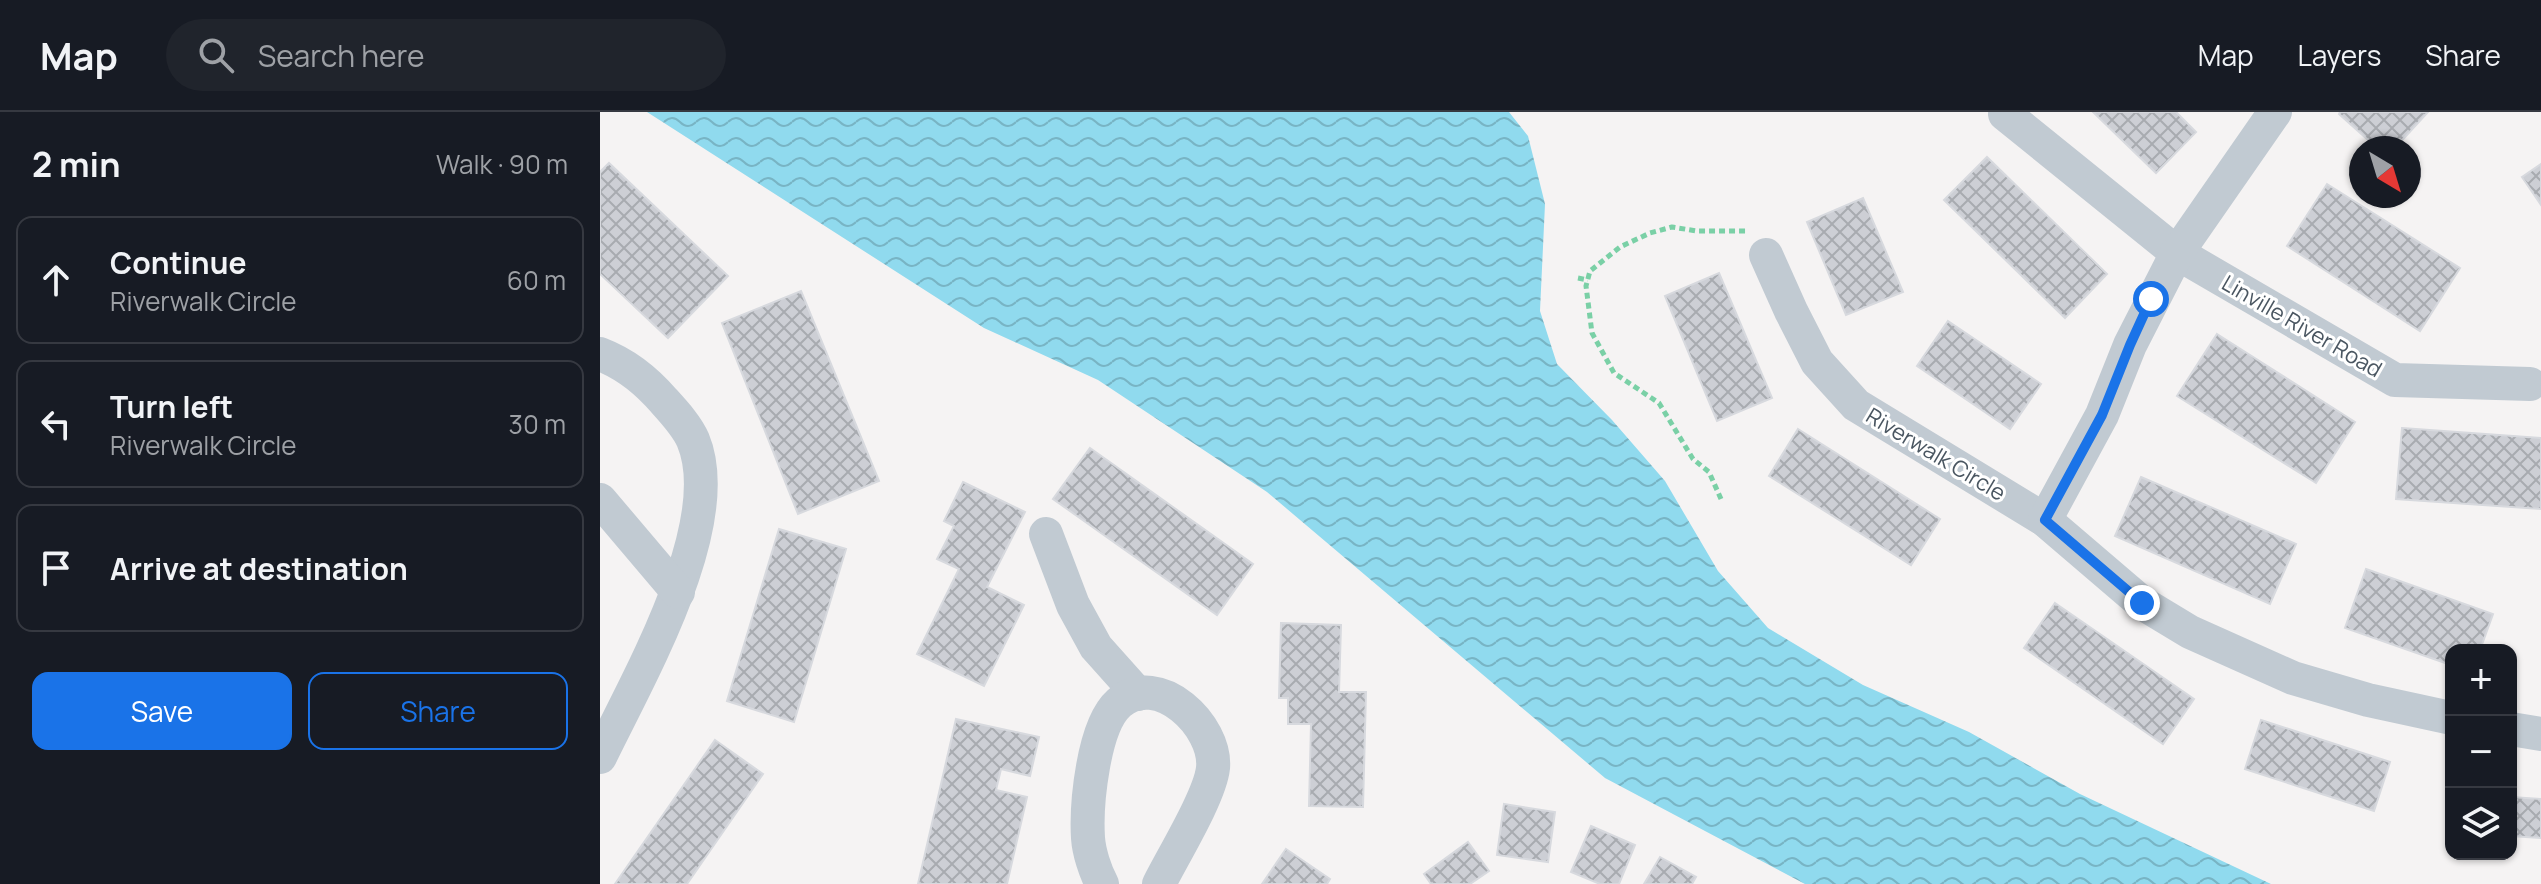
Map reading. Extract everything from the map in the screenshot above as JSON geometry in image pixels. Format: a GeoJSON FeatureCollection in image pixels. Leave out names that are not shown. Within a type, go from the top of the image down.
{"type":"FeatureCollection","features":[{"type":"Feature","properties":{"kind":"street"},"geometry":{"type":"LineString","coordinates":[[2045,520],[2102,415],[2130,345],[2177,253],[2275,112]]}},
{"type":"Feature","properties":{"kind":"street","name":"Linville River Road"},"geometry":{"type":"LineString","coordinates":[[2005,114],[2177,253],[2395,380],[2530,384]]}},
{"type":"Feature","properties":{"kind":"street","name":"Riverwalk Circle"},"geometry":{"type":"LineString","coordinates":[[1766,255],[1817,362],[1856,405],[2045,520],[2142,603],[2190,632],[2293,678],[2368,700],[2445,717]]}},
{"type":"Feature","properties":{"kind":"street"},"geometry":{"type":"LineString","coordinates":[[600,354],[618,361],[639,376],[675,414],[693,440],[700,476],[701,507],[678,592],[600,757]]}},
{"type":"Feature","properties":{"kind":"street"},"geometry":{"type":"LineString","coordinates":[[600,500],[678,592]]}},
{"type":"Feature","properties":{"kind":"street"},"geometry":{"type":"LineString","coordinates":[[1046,534],[1073,605],[1096,647],[1138,694]]}},
{"type":"Feature","properties":{"kind":"street"},"geometry":{"type":"LineString","coordinates":[[1102,884],[1088,841],[1087,802],[1098,746],[1108,719],[1119,703],[1138,694],[1159,694],[1187,711],[1204,731],[1212,748],[1213,769],[1207,789],[1159,884]]}},
{"type":"Feature","properties":{"kind":"street"},"geometry":{"type":"LineString","coordinates":[[2517,730],[2541,734]]}},
{"type":"Feature","properties":{"kind":"path"},"geometry":{"type":"LineString","coordinates":[[1721,499],[1709,472],[1693,459],[1659,403],[1614,373],[1592,333],[1586,286],[1590,271],[1620,247],[1672,227],[1697,231],[1746,231],[1759,238],[1766,255]]}},
{"type":"Feature","properties":{"kind":"path"},"geometry":{"type":"LineString","coordinates":[[1578,278],[1588,280]]}},
{"type":"Feature","properties":{"kind":"water"},"geometry":{"type":"Polygon","coordinates":[[[647,112],[1509,112],[1528,136],[1545,204],[1540,311],[1557,364],[1612,420],[1665,481],[1718,571],[1768,628],[1863,685],[1969,732],[2080,794],[2271,884],[1805,884],[1605,778],[1267,492],[1098,380],[984,328],[647,112]]]}},
{"type":"Feature","properties":{"kind":"building"},"geometry":{"type":"Polygon","coordinates":[[[2093,112],[2176,112],[2196,132],[2156,173],[2093,112]]]}},
{"type":"Feature","properties":{"kind":"building"},"geometry":{"type":"Polygon","coordinates":[[[2428,112],[2406,136],[2364,136],[2339,114],[2428,112]]]}},
{"type":"Feature","properties":{"kind":"building"},"geometry":{"type":"Polygon","coordinates":[[[1987,157],[2107,274],[2065,318],[1944,200],[1987,157]]]}},
{"type":"Feature","properties":{"kind":"building"},"geometry":{"type":"Polygon","coordinates":[[[609,163],[728,276],[668,338],[600,274],[600,172],[609,163]]]}},
{"type":"Feature","properties":{"kind":"building"},"geometry":{"type":"Polygon","coordinates":[[[2541,164],[2541,205],[2522,177],[2541,164]]]}},
{"type":"Feature","properties":{"kind":"building"},"geometry":{"type":"Polygon","coordinates":[[[2327,184],[2349,198],[2349,208],[2365,208],[2460,268],[2420,331],[2287,246],[2327,184]]]}},
{"type":"Feature","properties":{"kind":"building"},"geometry":{"type":"Polygon","coordinates":[[[1863,198],[1903,292],[1846,315],[1807,222],[1863,198]]]}},
{"type":"Feature","properties":{"kind":"building"},"geometry":{"type":"Polygon","coordinates":[[[1719,273],[1772,398],[1717,421],[1665,296],[1719,273]]]}},
{"type":"Feature","properties":{"kind":"building"},"geometry":{"type":"Polygon","coordinates":[[[801,291],[879,481],[798,514],[722,323],[801,291]]]}},
{"type":"Feature","properties":{"kind":"building"},"geometry":{"type":"Polygon","coordinates":[[[1948,321],[2041,384],[2010,429],[1917,366],[1948,321]]]}},
{"type":"Feature","properties":{"kind":"building"},"geometry":{"type":"Polygon","coordinates":[[[2217,334],[2355,422],[2316,483],[2177,396],[2217,334]]]}},
{"type":"Feature","properties":{"kind":"building"},"geometry":{"type":"Polygon","coordinates":[[[2402,428],[2541,438],[2541,509],[2396,499],[2402,428]]]}},
{"type":"Feature","properties":{"kind":"building"},"geometry":{"type":"Polygon","coordinates":[[[1798,429],[1940,519],[1911,565],[1769,476],[1798,429]]]}},
{"type":"Feature","properties":{"kind":"building"},"geometry":{"type":"Polygon","coordinates":[[[1090,448],[1253,564],[1217,615],[1053,499],[1090,448]]]}},
{"type":"Feature","properties":{"kind":"building"},"geometry":{"type":"Polygon","coordinates":[[[2141,477],[2296,544],[2270,604],[2115,536],[2141,477]]]}},
{"type":"Feature","properties":{"kind":"building"},"geometry":{"type":"Polygon","coordinates":[[[963,482],[1025,512],[987,587],[1024,605],[984,686],[917,654],[959,569],[937,559],[954,526],[944,521],[963,482]]]}},
{"type":"Feature","properties":{"kind":"building"},"geometry":{"type":"Polygon","coordinates":[[[779,529],[846,549],[794,722],[727,701],[779,529]]]}},
{"type":"Feature","properties":{"kind":"building"},"geometry":{"type":"Polygon","coordinates":[[[2366,569],[2493,614],[2482,644],[2445,644],[2445,663],[2345,628],[2366,569]]]}},
{"type":"Feature","properties":{"kind":"building"},"geometry":{"type":"Polygon","coordinates":[[[2055,603],[2194,699],[2163,744],[2024,648],[2055,603]]]}},
{"type":"Feature","properties":{"kind":"building"},"geometry":{"type":"Polygon","coordinates":[[[1281,623],[1341,625],[1339,692],[1366,692],[1363,807],[1309,806],[1311,724],[1288,724],[1288,698],[1279,698],[1281,623]]]}},
{"type":"Feature","properties":{"kind":"building"},"geometry":{"type":"Polygon","coordinates":[[[956,719],[1039,737],[1030,776],[1001,769],[996,790],[1027,797],[1007,884],[918,884],[956,719]]]}},
{"type":"Feature","properties":{"kind":"building"},"geometry":{"type":"Polygon","coordinates":[[[2261,720],[2390,762],[2374,811],[2245,769],[2261,720]]]}},
{"type":"Feature","properties":{"kind":"building"},"geometry":{"type":"Polygon","coordinates":[[[715,740],[763,774],[687,884],[615,884],[715,740]]]}},
{"type":"Feature","properties":{"kind":"building"},"geometry":{"type":"Polygon","coordinates":[[[2517,797],[2541,799],[2541,838],[2517,836],[2517,797]]]}},
{"type":"Feature","properties":{"kind":"building"},"geometry":{"type":"Polygon","coordinates":[[[1504,804],[1555,812],[1548,862],[1497,855],[1504,804]]]}},
{"type":"Feature","properties":{"kind":"building"},"geometry":{"type":"Polygon","coordinates":[[[1591,826],[1635,845],[1619,884],[1600,884],[1571,872],[1591,826]]]}},
{"type":"Feature","properties":{"kind":"building"},"geometry":{"type":"Polygon","coordinates":[[[1468,842],[1489,871],[1470,884],[1431,884],[1424,874],[1468,842]]]}},
{"type":"Feature","properties":{"kind":"building"},"geometry":{"type":"Polygon","coordinates":[[[1286,849],[1330,879],[1327,884],[1262,884],[1286,849]]]}},
{"type":"Feature","properties":{"kind":"building"},"geometry":{"type":"Polygon","coordinates":[[[1660,857],[1696,877],[1692,884],[1644,884],[1660,857]]]}},
{"type":"Feature","properties":{"kind":"route"},"geometry":{"type":"LineString","coordinates":[[2142,603],[2045,520],[2102,415],[2151,299]]}}]}
